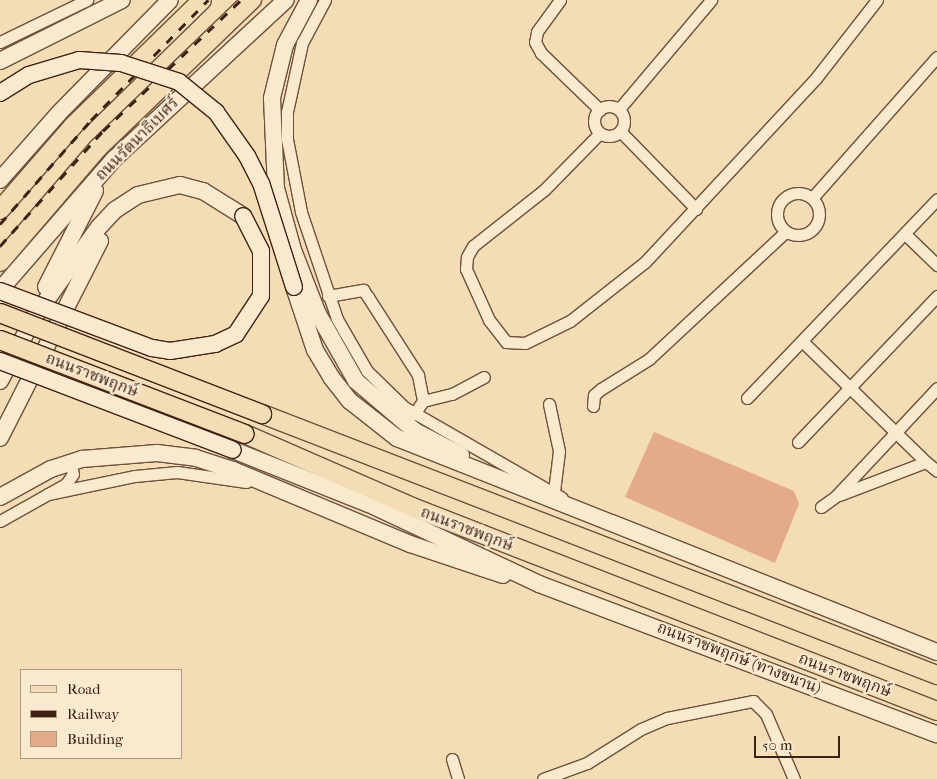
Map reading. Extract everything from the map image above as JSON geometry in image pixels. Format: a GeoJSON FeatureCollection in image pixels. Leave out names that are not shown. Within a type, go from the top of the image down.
{"type":"FeatureCollection","features":[{"type":"Feature","properties":{"kind":"main road"},"geometry":{"type":"LineString","coordinates":[[0,61],[122,0]]}},
{"type":"Feature","properties":{"kind":"main road"},"geometry":{"type":"LineString","coordinates":[[0,180],[58,113],[170,0]]}},
{"type":"Feature","properties":{"kind":"main road"},"geometry":{"type":"LineString","coordinates":[[0,210],[72,126],[202,0]]}},
{"type":"Feature","properties":{"kind":"main road","name":"ถนนรัตนาธิเบศร์"},"geometry":{"type":"LineString","coordinates":[[0,262],[98,148],[252,0]]}},
{"type":"Feature","properties":{"kind":"main road","name":"ถนนรัตนาธิเบศร์"},"geometry":{"type":"LineString","coordinates":[[0,291],[114,159],[286,0]]}},
{"type":"Feature","properties":{"kind":"main road"},"geometry":{"type":"LineString","coordinates":[[309,0],[286,45],[272,98],[270,122],[276,188],[292,250],[318,314],[356,381],[392,414],[438,443],[578,510],[937,652]]}},
{"type":"Feature","properties":{"kind":"main road"},"geometry":{"type":"LineString","coordinates":[[0,93],[29,75],[79,60],[142,68],[185,86],[216,112],[247,156],[261,184],[294,287],[323,364],[350,402],[372,421],[423,450],[552,496]]}},
{"type":"Feature","properties":{"kind":"main road"},"geometry":{"type":"LineString","coordinates":[[0,381],[6,359],[72,232],[114,159]]}},
{"type":"Feature","properties":{"kind":"main road"},"geometry":{"type":"LineString","coordinates":[[0,291],[152,348],[170,351],[215,344],[236,334],[261,296],[262,251],[243,216],[204,191],[180,185],[138,195],[99,227],[35,316],[6,359]]}},
{"type":"Feature","properties":{"kind":"main road"},"geometry":{"type":"LineString","coordinates":[[0,438],[98,244],[138,195]]}},
{"type":"Feature","properties":{"kind":"main road","name":"ถนนราชพฤกษ์"},"geometry":{"type":"LineString","coordinates":[[0,313],[937,673]]}},
{"type":"Feature","properties":{"kind":"main road","name":"ถนนราชพฤกษ์"},"geometry":{"type":"LineString","coordinates":[[0,340],[246,434],[412,507],[937,711]]}},
{"type":"Feature","properties":{"kind":"main road"},"geometry":{"type":"LineString","coordinates":[[6,359],[369,504],[539,584]]}},
{"type":"Feature","properties":{"kind":"main road"},"geometry":{"type":"LineString","coordinates":[[0,496],[70,462],[140,454],[196,458],[303,498],[467,566],[539,584]]}},
{"type":"Feature","properties":{"kind":"main road","name":"ถนนราชพฤกษ์ (ทางขนาน)"},"geometry":{"type":"LineString","coordinates":[[539,584],[937,734]]}},
{"type":"Feature","properties":{"kind":"street"},"geometry":{"type":"LineString","coordinates":[[0,42],[87,0]]}},
{"type":"Feature","properties":{"kind":"street"},"geometry":{"type":"LineString","coordinates":[[326,0],[302,43],[287,112],[292,173],[300,212],[337,319],[368,371],[414,414],[552,496],[559,451],[549,404]]}},
{"type":"Feature","properties":{"kind":"street"},"geometry":{"type":"LineString","coordinates":[[560,0],[537,32],[535,42],[541,53],[600,110]]}},
{"type":"Feature","properties":{"kind":"street"},"geometry":{"type":"LineString","coordinates":[[618,109],[711,0]]}},
{"type":"Feature","properties":{"kind":"street"},"geometry":{"type":"LineString","coordinates":[[600,133],[558,178],[472,246],[467,257],[466,269],[488,320],[506,342],[516,345],[533,340],[604,298],[645,262],[816,78],[877,0]]}},
{"type":"Feature","properties":{"kind":"street"},"geometry":{"type":"LineString","coordinates":[[813,197],[937,56]]}},
{"type":"Feature","properties":{"kind":"street"},"geometry":{"type":"LineString","coordinates":[[607,106],[618,109],[624,122],[620,131],[610,136],[600,133],[595,124],[600,110],[607,106]]}},
{"type":"Feature","properties":{"kind":"street"},"geometry":{"type":"LineString","coordinates":[[620,131],[696,209]]}},
{"type":"Feature","properties":{"kind":"street"},"geometry":{"type":"LineString","coordinates":[[802,192],[813,197],[819,212],[815,227],[806,234],[785,232],[778,223],[776,211],[781,200],[790,193],[802,192]]}},
{"type":"Feature","properties":{"kind":"street"},"geometry":{"type":"LineString","coordinates":[[747,398],[937,199]]}},
{"type":"Feature","properties":{"kind":"street"},"geometry":{"type":"LineString","coordinates":[[593,406],[594,395],[649,359],[785,232]]}},
{"type":"Feature","properties":{"kind":"street"},"geometry":{"type":"LineString","coordinates":[[905,234],[937,265]]}},
{"type":"Feature","properties":{"kind":"street"},"geometry":{"type":"LineString","coordinates":[[328,296],[363,290],[410,358],[423,401]]}},
{"type":"Feature","properties":{"kind":"street"},"geometry":{"type":"LineString","coordinates":[[798,442],[937,296]]}},
{"type":"Feature","properties":{"kind":"street"},"geometry":{"type":"LineString","coordinates":[[802,341],[937,471]]}},
{"type":"Feature","properties":{"kind":"street"},"geometry":{"type":"LineString","coordinates":[[414,414],[423,401],[452,394],[484,377]]}},
{"type":"Feature","properties":{"kind":"street"},"geometry":{"type":"LineString","coordinates":[[821,507],[836,496],[937,388]]}},
{"type":"Feature","properties":{"kind":"street"},"geometry":{"type":"LineString","coordinates":[[0,520],[48,494],[73,474],[70,462]]}},
{"type":"Feature","properties":{"kind":"street"},"geometry":{"type":"LineString","coordinates":[[836,496],[926,462]]}},
{"type":"Feature","properties":{"kind":"street"},"geometry":{"type":"LineString","coordinates":[[48,494],[135,476],[177,472],[225,477],[303,498]]}},
{"type":"Feature","properties":{"kind":"street"},"geometry":{"type":"LineString","coordinates":[[543,779],[587,763],[627,736],[667,718],[753,701],[766,714],[794,779]]}},
{"type":"Feature","properties":{"kind":"street"},"geometry":{"type":"LineString","coordinates":[[452,759],[458,779]]}},
{"type":"Feature","properties":{"kind":"building"},"geometry":{"type":"Polygon","coordinates":[[[654,432],[794,491],[799,504],[775,563],[625,497],[654,432]]]}},
{"type":"Feature","properties":{"kind":"railway"},"geometry":{"type":"LineString","coordinates":[[0,224],[91,120],[208,0]]}},
{"type":"Feature","properties":{"kind":"railway"},"geometry":{"type":"LineString","coordinates":[[0,246],[103,131],[241,0]]}}]}
